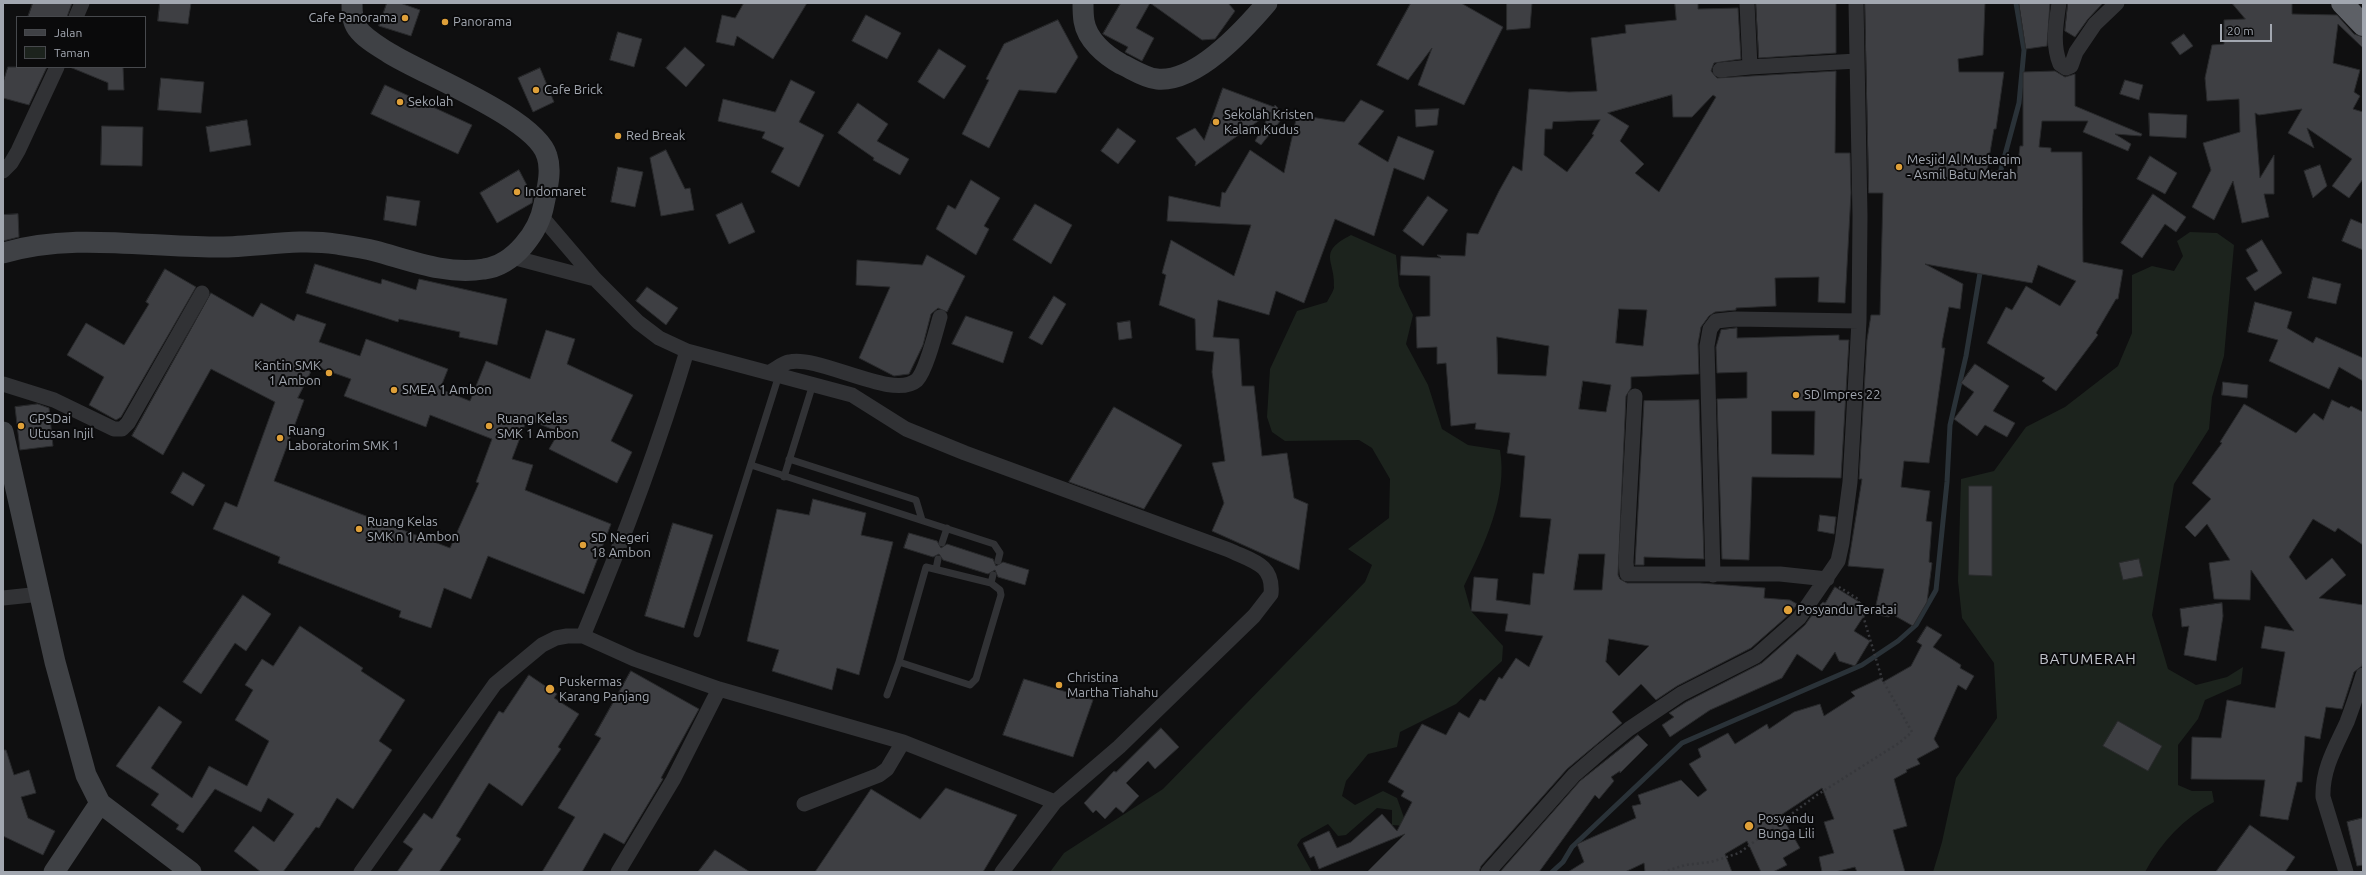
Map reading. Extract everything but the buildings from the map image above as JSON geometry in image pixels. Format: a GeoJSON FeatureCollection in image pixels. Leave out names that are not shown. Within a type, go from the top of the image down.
{"type":"FeatureCollection","features":[{"type":"Feature","properties":{"kind":"highway"},"geometry":{"type":"LineString","coordinates":[[2342,3],[2363,25]]}},
{"type":"Feature","properties":{"kind":"street"},"geometry":{"type":"LineString","coordinates":[[76,16],[82,3]]}},
{"type":"Feature","properties":{"kind":"street"},"geometry":{"type":"LineString","coordinates":[[3,253],[26,246],[65,242],[220,247],[272,243],[333,244],[374,251],[442,270],[487,269],[512,257],[530,237],[542,217],[549,178],[547,156],[539,140],[494,108],[402,61],[371,42],[357,28],[352,15],[352,3]]}},
{"type":"Feature","properties":{"kind":"street"},"geometry":{"type":"LineString","coordinates":[[1083,3],[1086,29],[1100,49],[1113,59],[1133,70],[1157,79],[1180,75],[1208,61],[1243,31],[1267,3]]}},
{"type":"Feature","properties":{"kind":"street"},"geometry":{"type":"LineString","coordinates":[[1747,3],[1750,66]]}},
{"type":"Feature","properties":{"kind":"street"},"geometry":{"type":"LineString","coordinates":[[1488,872],[1574,775],[1629,729],[1681,694],[1756,656],[1799,618],[1838,561],[1850,482],[1860,321],[1860,216],[1856,3]]}},
{"type":"Feature","properties":{"kind":"street"},"geometry":{"type":"LineString","coordinates":[[2059,3],[2055,53],[2060,64],[2066,68],[2071,66],[2076,52],[2095,24],[2117,3]]}},
{"type":"Feature","properties":{"kind":"street"},"geometry":{"type":"LineString","coordinates":[[1720,70],[1750,66],[1857,61]]}},
{"type":"Feature","properties":{"kind":"street"},"geometry":{"type":"LineString","coordinates":[[3,171],[11,163],[18,151],[58,68]]}},
{"type":"Feature","properties":{"kind":"street"},"geometry":{"type":"LineString","coordinates":[[542,217],[595,279],[638,322],[659,338],[687,351],[813,383],[852,395],[906,428],[965,453],[1229,550],[1264,567],[1270,576],[1271,594],[1254,616],[1119,747],[1055,802],[1002,872]]}},
{"type":"Feature","properties":{"kind":"street"},"geometry":{"type":"LineString","coordinates":[[512,257],[595,279]]}},
{"type":"Feature","properties":{"kind":"street"},"geometry":{"type":"LineString","coordinates":[[3,384],[54,400],[114,428],[122,429],[128,423],[163,365],[202,293]]}},
{"type":"Feature","properties":{"kind":"street"},"geometry":{"type":"LineString","coordinates":[[775,373],[788,362],[808,361],[880,383],[902,386],[917,380],[927,359],[940,317]]}},
{"type":"Feature","properties":{"kind":"street"},"geometry":{"type":"LineString","coordinates":[[1713,575],[1707,346],[1710,329],[1716,322],[1735,319],[1860,321]]}},
{"type":"Feature","properties":{"kind":"street"},"geometry":{"type":"LineString","coordinates":[[583,636],[613,565],[663,428],[687,351]]}},
{"type":"Feature","properties":{"kind":"street"},"geometry":{"type":"LineString","coordinates":[[1635,396],[1630,462],[1626,562],[1627,574],[1780,574],[1827,578]]}},
{"type":"Feature","properties":{"kind":"street"},"geometry":{"type":"LineString","coordinates":[[3,432],[41,594],[55,662],[86,775],[100,803],[191,872]]}},
{"type":"Feature","properties":{"kind":"street"},"geometry":{"type":"LineString","coordinates":[[3,598],[41,594]]}},
{"type":"Feature","properties":{"kind":"street"},"geometry":{"type":"LineString","coordinates":[[361,872],[495,684],[542,645],[556,638],[583,636],[634,659],[719,689],[903,742],[1055,802]]}},
{"type":"Feature","properties":{"kind":"street"},"geometry":{"type":"LineString","coordinates":[[2346,872],[2323,797],[2324,774],[2350,714],[2363,675]]}},
{"type":"Feature","properties":{"kind":"street"},"geometry":{"type":"LineString","coordinates":[[618,872],[673,780],[719,689]]}},
{"type":"Feature","properties":{"kind":"street"},"geometry":{"type":"LineString","coordinates":[[804,804],[879,775],[886,769],[903,742]]}},
{"type":"Feature","properties":{"kind":"street"},"geometry":{"type":"LineString","coordinates":[[54,872],[100,803]]}},
{"type":"Feature","properties":{"kind":"lane"},"geometry":{"type":"LineString","coordinates":[[697,634],[751,465],[775,373]]}},
{"type":"Feature","properties":{"kind":"lane"},"geometry":{"type":"LineString","coordinates":[[784,477],[813,383]]}},
{"type":"Feature","properties":{"kind":"lane"},"geometry":{"type":"LineString","coordinates":[[789,459],[916,500],[922,520]]}},
{"type":"Feature","properties":{"kind":"lane"},"geometry":{"type":"LineString","coordinates":[[751,465],[784,477],[994,544],[1000,553],[998,560]]}},
{"type":"Feature","properties":{"kind":"lane"},"geometry":{"type":"LineString","coordinates":[[942,543],[947,528]]}},
{"type":"Feature","properties":{"kind":"lane"},"geometry":{"type":"LineString","coordinates":[[936,569],[938,559]]}},
{"type":"Feature","properties":{"kind":"lane"},"geometry":{"type":"LineString","coordinates":[[887,695],[899,662],[923,570],[926,567],[991,583],[997,586],[1001,596],[973,682],[970,685],[899,662]]}},
{"type":"Feature","properties":{"kind":"lane"},"geometry":{"type":"LineString","coordinates":[[991,583],[993,576]]}},
{"type":"Feature","properties":{"kind":"path"},"geometry":{"type":"LineString","coordinates":[[1663,872],[1685,865],[1711,862],[1739,853],[1817,795],[1909,736],[1912,732],[1882,679],[1858,599],[1827,578]]}},
{"type":"Feature","properties":{"kind":"green space"},"geometry":{"type":"Polygon","coordinates":[[[2190,232],[2217,233],[2234,245],[2224,356],[2212,397],[2209,429],[2174,484],[2152,615],[2168,669],[2196,685],[2227,677],[2243,667],[2241,684],[2205,700],[2198,719],[2178,745],[2178,785],[2192,791],[2212,791],[2214,802],[2193,815],[2174,832],[2158,851],[2145,872],[1933,872],[1942,842],[1956,778],[1997,718],[1994,663],[1962,618],[1958,581],[1961,479],[1994,471],[2026,427],[2065,407],[2118,366],[2132,333],[2132,275],[2152,266],[2174,271],[2183,256],[2177,241],[2190,232]]]}},
{"type":"Feature","properties":{"kind":"green space"},"geometry":{"type":"Polygon","coordinates":[[[1351,235],[1396,255],[1399,286],[1413,315],[1406,344],[1428,385],[1442,429],[1468,445],[1500,450],[1502,468],[1501,485],[1497,503],[1486,537],[1464,586],[1471,611],[1503,646],[1502,661],[1456,704],[1400,732],[1397,747],[1368,754],[1346,781],[1342,796],[1355,805],[1383,791],[1397,798],[1407,826],[1392,825],[1392,810],[1377,808],[1346,835],[1338,836],[1328,824],[1301,839],[1297,845],[1312,872],[1050,872],[1064,853],[1163,789],[1365,582],[1372,565],[1348,549],[1389,518],[1390,479],[1372,448],[1359,440],[1285,441],[1272,432],[1267,417],[1270,369],[1297,311],[1327,302],[1334,288],[1334,278],[1330,258],[1331,252],[1340,241],[1351,235]]]}},
{"type":"Feature","properties":{"kind":"waterway"},"geometry":{"type":"LineString","coordinates":[[1999,177],[2019,103],[2024,50],[2016,3]]}},
{"type":"Feature","properties":{"kind":"waterway"},"geometry":{"type":"LineString","coordinates":[[1552,872],[1563,862],[1572,847],[1682,743],[1862,665],[1898,641],[1916,625],[1936,590],[1947,482],[1950,425],[1966,356],[1981,267]]}},
{"type":"Feature","properties":{"kind":"place","name":"Cafe Panorama"},"geometry":{"type":"Point","coordinates":[405,18]}},
{"type":"Feature","properties":{"kind":"place","name":"Panorama"},"geometry":{"type":"Point","coordinates":[445,22]}},
{"type":"Feature","properties":{"kind":"place","name":"Cafe Brick"},"geometry":{"type":"Point","coordinates":[536,90]}},
{"type":"Feature","properties":{"kind":"place","name":"Sekolah"},"geometry":{"type":"Point","coordinates":[400,102]}},
{"type":"Feature","properties":{"kind":"place","name":"Sekolah Kristen Kalam Kudus"},"geometry":{"type":"Point","coordinates":[1216,122]}},
{"type":"Feature","properties":{"kind":"place","name":"Red Break"},"geometry":{"type":"Point","coordinates":[618,136]}},
{"type":"Feature","properties":{"kind":"place","name":"Mesjid Al Mustaqim - Asmil Batu Merah"},"geometry":{"type":"Point","coordinates":[1899,167]}},
{"type":"Feature","properties":{"kind":"place","name":"Indomaret"},"geometry":{"type":"Point","coordinates":[517,192]}},
{"type":"Feature","properties":{"kind":"place","name":"Kantin SMK 1 Ambon"},"geometry":{"type":"Point","coordinates":[329,373]}},
{"type":"Feature","properties":{"kind":"place","name":"SMEA 1 Ambon"},"geometry":{"type":"Point","coordinates":[394,390]}},
{"type":"Feature","properties":{"kind":"place","name":"SD Impres 22"},"geometry":{"type":"Point","coordinates":[1796,395]}},
{"type":"Feature","properties":{"kind":"place","name":"GPSDai Utusan Injil"},"geometry":{"type":"Point","coordinates":[21,426]}},
{"type":"Feature","properties":{"kind":"place","name":"Ruang Kelas SMK 1 Ambon"},"geometry":{"type":"Point","coordinates":[489,426]}},
{"type":"Feature","properties":{"kind":"place","name":"Ruang Laboratorim SMK 1"},"geometry":{"type":"Point","coordinates":[280,438]}},
{"type":"Feature","properties":{"kind":"place","name":"Ruang Kelas SMK n 1 Ambon"},"geometry":{"type":"Point","coordinates":[359,529]}},
{"type":"Feature","properties":{"kind":"place","name":"SD Negeri 18 Ambon"},"geometry":{"type":"Point","coordinates":[583,545]}},
{"type":"Feature","properties":{"kind":"place","name":"Posyandu Teratai"},"geometry":{"type":"Point","coordinates":[1788,610]}},
{"type":"Feature","properties":{"kind":"place","name":"Christina Martha Tiahahu"},"geometry":{"type":"Point","coordinates":[1059,685]}},
{"type":"Feature","properties":{"kind":"place","name":"Puskermas Karang Panjang"},"geometry":{"type":"Point","coordinates":[550,689]}},
{"type":"Feature","properties":{"kind":"place","name":"Posyandu Bunga Lili"},"geometry":{"type":"Point","coordinates":[1749,826]}},
{"type":"Feature","properties":{"kind":"district","name":"BATUMERAH"},"geometry":{"type":"Point","coordinates":[2088,659]}}]}
